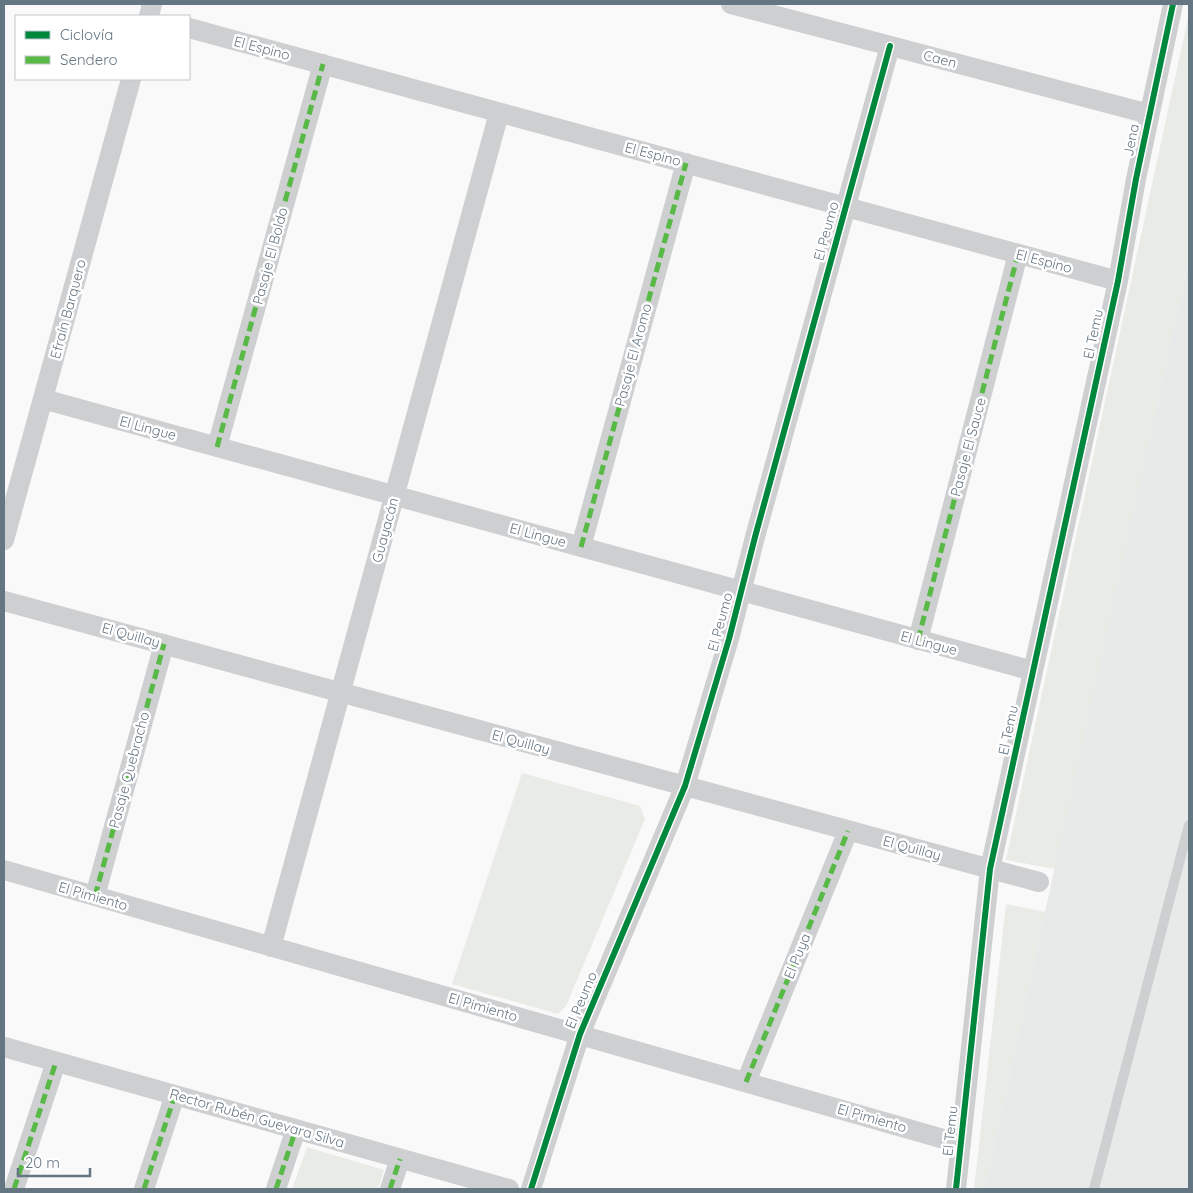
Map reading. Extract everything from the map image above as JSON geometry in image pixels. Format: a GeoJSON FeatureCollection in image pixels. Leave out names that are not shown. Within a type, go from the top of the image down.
{"type":"FeatureCollection","features":[{"type":"Feature","properties":{"kind":"street","name":"Caen"},"geometry":{"type":"LineString","coordinates":[[731,4],[788,11],[890,46],[1149,114]]}},
{"type":"Feature","properties":{"kind":"street","name":"Jena"},"geometry":{"type":"LineString","coordinates":[[1118,281],[1149,114],[1173,4]]}},
{"type":"Feature","properties":{"kind":"street","name":"El Espino"},"geometry":{"type":"LineString","coordinates":[[190,28],[1118,281]]}},
{"type":"Feature","properties":{"kind":"street","name":"El Peumo"},"geometry":{"type":"LineString","coordinates":[[531,1189],[580,1034],[685,786],[726,648],[890,46]]}},
{"type":"Feature","properties":{"kind":"street","name":"Pasaje El Boldo"},"geometry":{"type":"LineString","coordinates":[[217,447],[323,64]]}},
{"type":"Feature","properties":{"kind":"street","name":"Efraín Barquero"},"geometry":{"type":"LineString","coordinates":[[4,540],[132,80]]}},
{"type":"Feature","properties":{"kind":"street","name":"Guayacán"},"geometry":{"type":"LineString","coordinates":[[271,947],[499,112]]}},
{"type":"Feature","properties":{"kind":"street","name":"Pasaje El Aromo"},"geometry":{"type":"LineString","coordinates":[[581,547],[686,163]]}},
{"type":"Feature","properties":{"kind":"street","name":"Pasaje El Sauce"},"geometry":{"type":"LineString","coordinates":[[918,640],[1018,254]]}},
{"type":"Feature","properties":{"kind":"street","name":"El Temu"},"geometry":{"type":"LineString","coordinates":[[956,1189],[990,869],[1118,281]]}},
{"type":"Feature","properties":{"kind":"street","name":"El Lingue"},"geometry":{"type":"LineString","coordinates":[[43,400],[1033,671]]}},
{"type":"Feature","properties":{"kind":"street","name":"El Quillay"},"geometry":{"type":"LineString","coordinates":[[4,601],[1039,882]]}},
{"type":"Feature","properties":{"kind":"street","name":"Pasaje Quebracho"},"geometry":{"type":"LineString","coordinates":[[94,896],[164,644]]}},
{"type":"Feature","properties":{"kind":"street","name":"El Puya"},"geometry":{"type":"LineString","coordinates":[[746,1082],[848,830]]}},
{"type":"Feature","properties":{"kind":"street","name":"El Pimiento"},"geometry":{"type":"LineString","coordinates":[[4,870],[961,1144]]}},
{"type":"Feature","properties":{"kind":"street","name":"Rector Rubén Guevara Silva"},"geometry":{"type":"LineString","coordinates":[[4,1047],[509,1189]]}},
{"type":"Feature","properties":{"kind":"street"},"geometry":{"type":"LineString","coordinates":[[14,1189],[56,1062]]}},
{"type":"Feature","properties":{"kind":"street"},"geometry":{"type":"LineString","coordinates":[[144,1189],[175,1095]]}},
{"type":"Feature","properties":{"kind":"street"},"geometry":{"type":"LineString","coordinates":[[276,1189],[296,1129]]}},
{"type":"Feature","properties":{"kind":"street"},"geometry":{"type":"LineString","coordinates":[[390,1189],[400,1158]]}},
{"type":"Feature","properties":{"kind":"lane"},"geometry":{"type":"LineString","coordinates":[[1094,1189],[1189,825]]}},
{"type":"Feature","properties":{"kind":"shaded area"},"geometry":{"type":"Polygon","coordinates":[[[1189,13],[1189,258],[1055,869],[1006,860],[1189,13]]]}},
{"type":"Feature","properties":{"kind":"shaded area"},"geometry":{"type":"Polygon","coordinates":[[[1189,258],[1189,1189],[984,1189],[1045,912],[1189,258]]]}},
{"type":"Feature","properties":{"kind":"shaded area"},"geometry":{"type":"Polygon","coordinates":[[[522,773],[640,806],[645,819],[566,1006],[558,1014],[452,984],[522,773]]]}},
{"type":"Feature","properties":{"kind":"shaded area"},"geometry":{"type":"Polygon","coordinates":[[[1006,904],[1045,912],[984,1189],[974,1189],[1006,904]]]}},
{"type":"Feature","properties":{"kind":"shaded area"},"geometry":{"type":"Polygon","coordinates":[[[307,1147],[384,1170],[378,1189],[292,1189],[307,1147]]]}},
{"type":"Feature","properties":{"kind":"marked path"},"geometry":{"type":"LineString","coordinates":[[217,447],[323,64]]}},
{"type":"Feature","properties":{"kind":"marked path"},"geometry":{"type":"LineString","coordinates":[[581,547],[686,163]]}},
{"type":"Feature","properties":{"kind":"marked path"},"geometry":{"type":"LineString","coordinates":[[918,640],[1018,254]]}},
{"type":"Feature","properties":{"kind":"marked path"},"geometry":{"type":"LineString","coordinates":[[95,896],[164,644]]}},
{"type":"Feature","properties":{"kind":"marked path"},"geometry":{"type":"LineString","coordinates":[[746,1082],[848,831]]}},
{"type":"Feature","properties":{"kind":"marked path"},"geometry":{"type":"LineString","coordinates":[[14,1189],[56,1062]]}},
{"type":"Feature","properties":{"kind":"marked path"},"geometry":{"type":"LineString","coordinates":[[144,1189],[175,1095]]}},
{"type":"Feature","properties":{"kind":"marked path"},"geometry":{"type":"LineString","coordinates":[[276,1189],[296,1129]]}},
{"type":"Feature","properties":{"kind":"marked path"},"geometry":{"type":"LineString","coordinates":[[390,1189],[400,1159]]}},
{"type":"Feature","properties":{"kind":"cycle path"},"geometry":{"type":"LineString","coordinates":[[956,1189],[990,869],[1118,281],[1136,179],[1173,4]]}},
{"type":"Feature","properties":{"kind":"cycle path"},"geometry":{"type":"LineString","coordinates":[[531,1189],[580,1034],[685,786],[729,639],[755,537],[890,46]]}}]}
